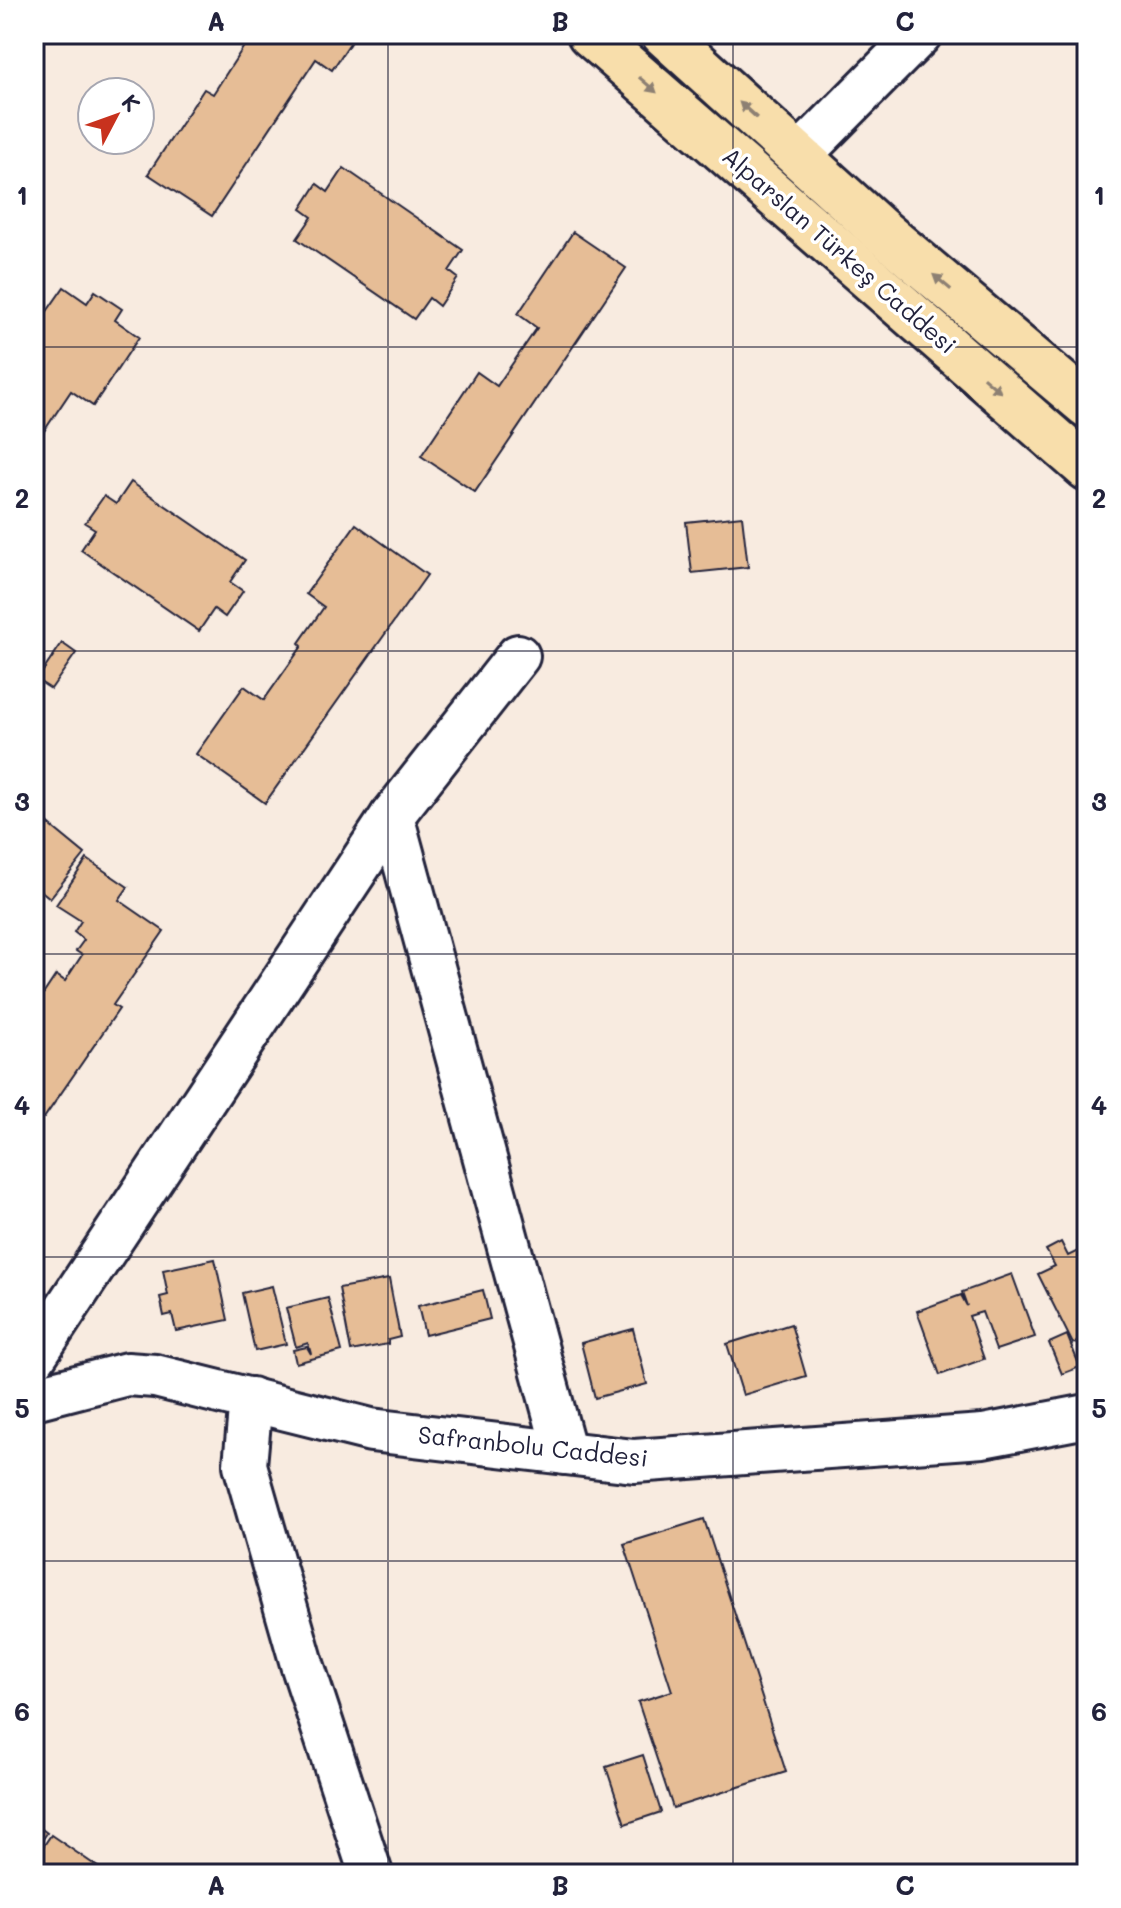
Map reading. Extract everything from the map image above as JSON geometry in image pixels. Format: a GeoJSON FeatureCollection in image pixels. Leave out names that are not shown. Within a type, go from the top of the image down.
{"type":"FeatureCollection","features":[{"type":"Feature","properties":{"kind":"main road","name":"Alparslan Türkeş Caddesi"},"geometry":{"type":"LineString","coordinates":[[590,34],[1087,468]]}},
{"type":"Feature","properties":{"kind":"main road","name":"Alparslan Türkeş Caddesi"},"geometry":{"type":"LineString","coordinates":[[664,34],[799,156],[1087,405]]}},
{"type":"Feature","properties":{"kind":"street"},"geometry":{"type":"LineString","coordinates":[[799,156],[920,34]]}},
{"type":"Feature","properties":{"kind":"street"},"geometry":{"type":"LineString","coordinates":[[34,1357],[392,816],[518,656]]}},
{"type":"Feature","properties":{"kind":"street"},"geometry":{"type":"LineString","coordinates":[[392,816],[565,1453]]}},
{"type":"Feature","properties":{"kind":"street","name":"Safranbolu Caddesi"},"geometry":{"type":"LineString","coordinates":[[34,1398],[127,1374],[155,1376],[371,1430],[634,1461],[983,1436],[1087,1416]]}},
{"type":"Feature","properties":{"kind":"street"},"geometry":{"type":"LineString","coordinates":[[251,1399],[245,1465],[302,1664],[371,1874]]}},
{"type":"Feature","properties":{"kind":"building"},"geometry":{"type":"Polygon","coordinates":[[[252,34],[356,34],[332,70],[316,59],[212,216],[148,174],[204,89],[213,94],[252,34]]]}},
{"type":"Feature","properties":{"kind":"building"},"geometry":{"type":"Polygon","coordinates":[[[344,168],[463,250],[449,271],[458,278],[439,306],[429,298],[414,319],[297,239],[312,217],[301,209],[317,184],[328,192],[344,168]]]}},
{"type":"Feature","properties":{"kind":"building"},"geometry":{"type":"Polygon","coordinates":[[[573,232],[626,268],[475,492],[421,456],[477,372],[497,386],[537,328],[518,314],[573,232]]]}},
{"type":"Feature","properties":{"kind":"building"},"geometry":{"type":"Polygon","coordinates":[[[64,287],[87,303],[95,291],[122,309],[115,320],[139,337],[93,406],[71,391],[34,446],[34,330],[64,287]]]}},
{"type":"Feature","properties":{"kind":"building"},"geometry":{"type":"Polygon","coordinates":[[[131,482],[245,560],[230,582],[243,591],[225,617],[214,609],[199,631],[81,550],[95,529],[85,523],[104,496],[116,504],[131,482]]]}},
{"type":"Feature","properties":{"kind":"building"},"geometry":{"type":"Polygon","coordinates":[[[742,516],[748,567],[692,573],[686,522],[742,516]]]}},
{"type":"Feature","properties":{"kind":"building"},"geometry":{"type":"Polygon","coordinates":[[[356,524],[427,575],[265,803],[196,754],[244,686],[264,700],[302,646],[299,643],[324,607],[306,594],[356,524]]]}},
{"type":"Feature","properties":{"kind":"building"},"geometry":{"type":"Polygon","coordinates":[[[62,643],[76,653],[51,689],[37,680],[62,643]]]}},
{"type":"Feature","properties":{"kind":"building"},"geometry":{"type":"Polygon","coordinates":[[[34,812],[85,854],[50,898],[34,885],[34,812]]]}},
{"type":"Feature","properties":{"kind":"building"},"geometry":{"type":"Polygon","coordinates":[[[87,859],[128,887],[119,900],[164,931],[113,1005],[119,1009],[44,1118],[34,1111],[34,1008],[56,975],[65,981],[82,955],[76,951],[84,940],[74,932],[81,921],[56,905],[87,859]]]}},
{"type":"Feature","properties":{"kind":"building"},"geometry":{"type":"Polygon","coordinates":[[[1061,1242],[1068,1256],[1082,1249],[1087,1258],[1087,1337],[1073,1344],[1038,1274],[1055,1266],[1046,1250],[1061,1242]]]}},
{"type":"Feature","properties":{"kind":"building"},"geometry":{"type":"Polygon","coordinates":[[[215,1259],[228,1320],[176,1331],[172,1314],[164,1316],[160,1297],[168,1295],[163,1270],[215,1259]]]}},
{"type":"Feature","properties":{"kind":"building"},"geometry":{"type":"Polygon","coordinates":[[[1012,1274],[1035,1337],[996,1350],[982,1312],[969,1316],[984,1359],[940,1375],[917,1311],[961,1295],[967,1306],[962,1292],[1012,1274]]]}},
{"type":"Feature","properties":{"kind":"building"},"geometry":{"type":"Polygon","coordinates":[[[389,1279],[400,1337],[388,1340],[388,1344],[351,1351],[339,1288],[389,1279]]]}},
{"type":"Feature","properties":{"kind":"building"},"geometry":{"type":"Polygon","coordinates":[[[272,1286],[286,1344],[255,1351],[242,1293],[272,1286]]]}},
{"type":"Feature","properties":{"kind":"building"},"geometry":{"type":"Polygon","coordinates":[[[483,1290],[490,1319],[425,1335],[418,1306],[483,1290]]]}},
{"type":"Feature","properties":{"kind":"building"},"geometry":{"type":"Polygon","coordinates":[[[328,1298],[342,1351],[296,1363],[293,1350],[307,1347],[311,1354],[308,1343],[296,1347],[286,1308],[328,1298]]]}},
{"type":"Feature","properties":{"kind":"building"},"geometry":{"type":"Polygon","coordinates":[[[791,1324],[806,1376],[743,1395],[727,1344],[791,1324]]]}},
{"type":"Feature","properties":{"kind":"building"},"geometry":{"type":"Polygon","coordinates":[[[633,1329],[647,1384],[595,1398],[581,1343],[633,1329]]]}},
{"type":"Feature","properties":{"kind":"building"},"geometry":{"type":"Polygon","coordinates":[[[1067,1335],[1080,1367],[1062,1374],[1049,1343],[1067,1335]]]}},
{"type":"Feature","properties":{"kind":"building"},"geometry":{"type":"Polygon","coordinates":[[[704,1519],[786,1772],[673,1808],[638,1702],[672,1691],[624,1544],[704,1519]]]}},
{"type":"Feature","properties":{"kind":"building"},"geometry":{"type":"Polygon","coordinates":[[[643,1755],[661,1812],[625,1824],[606,1767],[643,1755]]]}},
{"type":"Feature","properties":{"kind":"building"},"geometry":{"type":"Polygon","coordinates":[[[34,1823],[47,1833],[34,1852],[34,1823]]]}},
{"type":"Feature","properties":{"kind":"building"},"geometry":{"type":"Polygon","coordinates":[[[51,1835],[108,1874],[34,1874],[34,1860],[51,1835]]]}}]}
